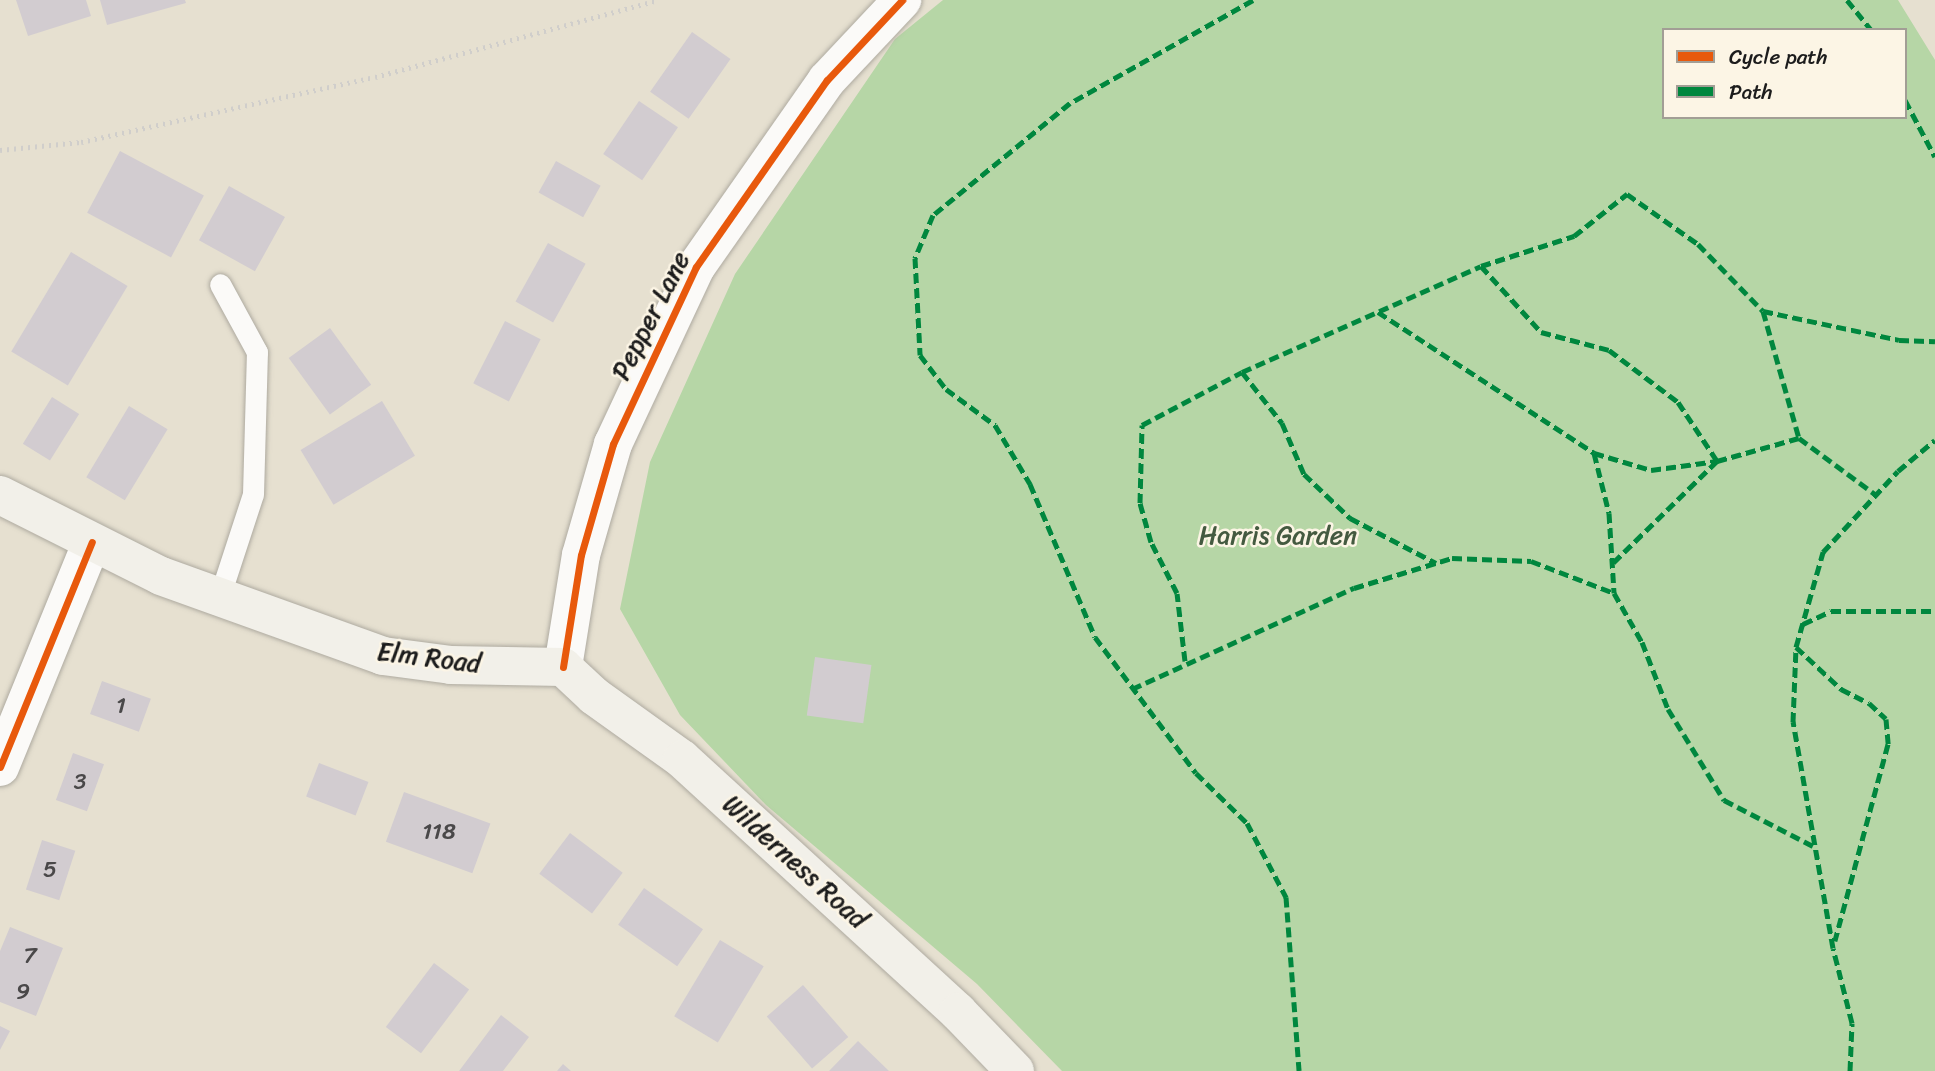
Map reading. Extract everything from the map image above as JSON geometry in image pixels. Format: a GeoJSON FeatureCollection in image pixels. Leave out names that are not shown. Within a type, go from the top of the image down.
{"type":"FeatureCollection","features":[{"type":"Feature","properties":{"kind":"main road","name":"Elm Road"},"geometry":{"type":"LineString","coordinates":[[0,495],[161,576],[383,656],[451,665],[563,667]]}},
{"type":"Feature","properties":{"kind":"main road","name":"Wilderness Road"},"geometry":{"type":"LineString","coordinates":[[563,667],[594,696],[682,759],[958,1012],[1014,1071]]}},
{"type":"Feature","properties":{"kind":"street","name":"Pepper Lane"},"geometry":{"type":"LineString","coordinates":[[563,667],[581,555],[613,444],[696,267],[827,80],[902,0]]}},
{"type":"Feature","properties":{"kind":"street"},"geometry":{"type":"LineString","coordinates":[[0,767],[92,542]]}},
{"type":"Feature","properties":{"kind":"lane"},"geometry":{"type":"LineString","coordinates":[[219,598],[253,494],[257,352],[220,284]]}},
{"type":"Feature","properties":{"kind":"path"},"geometry":{"type":"LineString","coordinates":[[0,150],[81,142],[375,77],[658,0]]}},
{"type":"Feature","properties":{"kind":"green space","name":"Harris Garden"},"geometry":{"type":"Polygon","coordinates":[[[943,0],[1898,0],[1935,60],[1935,1071],[1062,1071],[977,984],[766,805],[680,715],[620,609],[650,462],[735,274],[895,39],[943,0]]]}},
{"type":"Feature","properties":{"kind":"building"},"geometry":{"type":"Polygon","coordinates":[[[16,0],[86,0],[91,16],[28,36],[16,0]]]}},
{"type":"Feature","properties":{"kind":"building"},"geometry":{"type":"Polygon","coordinates":[[[100,0],[185,0],[186,3],[107,25],[100,0]]]}},
{"type":"Feature","properties":{"kind":"building"},"geometry":{"type":"Polygon","coordinates":[[[692,32],[731,59],[689,119],[650,92],[692,32]]]}},
{"type":"Feature","properties":{"kind":"building"},"geometry":{"type":"Polygon","coordinates":[[[639,101],[678,127],[642,180],[603,154],[639,101]]]}},
{"type":"Feature","properties":{"kind":"building"},"geometry":{"type":"Polygon","coordinates":[[[120,151],[204,196],[171,257],[87,213],[120,151]]]}},
{"type":"Feature","properties":{"kind":"building"},"geometry":{"type":"Polygon","coordinates":[[[556,161],[601,186],[583,217],[539,192],[556,161]]]}},
{"type":"Feature","properties":{"kind":"building"},"geometry":{"type":"Polygon","coordinates":[[[229,186],[285,217],[255,271],[199,240],[229,186]]]}},
{"type":"Feature","properties":{"kind":"building"},"geometry":{"type":"Polygon","coordinates":[[[548,243],[586,264],[553,322],[516,302],[548,243]]]}},
{"type":"Feature","properties":{"kind":"building"},"geometry":{"type":"Polygon","coordinates":[[[71,252],[128,286],[68,385],[11,351],[71,252]]]}},
{"type":"Feature","properties":{"kind":"building"},"geometry":{"type":"Polygon","coordinates":[[[505,321],[541,339],[509,402],[473,383],[505,321]]]}},
{"type":"Feature","properties":{"kind":"building"},"geometry":{"type":"Polygon","coordinates":[[[330,328],[371,385],[330,415],[289,358],[330,328]]]}},
{"type":"Feature","properties":{"kind":"building"},"geometry":{"type":"Polygon","coordinates":[[[52,397],[79,414],[50,461],[23,444],[52,397]]]}},
{"type":"Feature","properties":{"kind":"building"},"geometry":{"type":"Polygon","coordinates":[[[382,401],[415,456],[334,505],[301,450],[382,401]]]}},
{"type":"Feature","properties":{"kind":"building"},"geometry":{"type":"Polygon","coordinates":[[[129,406],[168,429],[125,500],[86,477],[129,406]]]}},
{"type":"Feature","properties":{"kind":"building"},"geometry":{"type":"Polygon","coordinates":[[[815,657],[871,665],[863,723],[807,715],[815,657]]]}},
{"type":"Feature","properties":{"kind":"building"},"geometry":{"type":"Polygon","coordinates":[[[102,681],[151,699],[139,732],[90,714],[102,681]]]}},
{"type":"Feature","properties":{"kind":"building"},"geometry":{"type":"Polygon","coordinates":[[[73,753],[104,764],[87,811],[56,800],[73,753]]]}},
{"type":"Feature","properties":{"kind":"building"},"geometry":{"type":"Polygon","coordinates":[[[319,763],[368,782],[356,816],[306,797],[319,763]]]}},
{"type":"Feature","properties":{"kind":"building"},"geometry":{"type":"Polygon","coordinates":[[[404,792],[490,823],[472,873],[386,842],[404,792]]]}},
{"type":"Feature","properties":{"kind":"building"},"geometry":{"type":"Polygon","coordinates":[[[570,833],[623,873],[592,913],[539,874],[570,833]]]}},
{"type":"Feature","properties":{"kind":"building"},"geometry":{"type":"Polygon","coordinates":[[[42,840],[75,851],[59,900],[26,889],[42,840]]]}},
{"type":"Feature","properties":{"kind":"building"},"geometry":{"type":"Polygon","coordinates":[[[644,888],[703,929],[677,966],[618,925],[644,888]]]}},
{"type":"Feature","properties":{"kind":"building"},"geometry":{"type":"Polygon","coordinates":[[[10,927],[63,948],[36,1016],[0,1002],[0,951],[10,927]]]}},
{"type":"Feature","properties":{"kind":"building"},"geometry":{"type":"Polygon","coordinates":[[[720,940],[764,966],[718,1043],[674,1016],[720,940]]]}},
{"type":"Feature","properties":{"kind":"building"},"geometry":{"type":"Polygon","coordinates":[[[434,963],[469,989],[421,1053],[386,1027],[434,963]]]}},
{"type":"Feature","properties":{"kind":"building"},"geometry":{"type":"Polygon","coordinates":[[[803,985],[848,1037],[812,1069],[767,1016],[803,985]]]}},
{"type":"Feature","properties":{"kind":"building"},"geometry":{"type":"Polygon","coordinates":[[[501,1015],[529,1037],[503,1071],[459,1071],[501,1015]]]}},
{"type":"Feature","properties":{"kind":"building"},"geometry":{"type":"Polygon","coordinates":[[[0,1026],[10,1031],[0,1050],[0,1026]]]}},
{"type":"Feature","properties":{"kind":"building"},"geometry":{"type":"Polygon","coordinates":[[[858,1041],[889,1071],[829,1071],[858,1041]]]}},
{"type":"Feature","properties":{"kind":"building"},"geometry":{"type":"Polygon","coordinates":[[[563,1064],[571,1071],[557,1071],[563,1064]]]}},
{"type":"Feature","properties":{"kind":"marked path"},"geometry":{"type":"LineString","coordinates":[[1253,0],[1070,103],[933,215],[915,258],[920,355],[946,389],[995,425],[1030,484],[1095,637],[1196,773],[1247,823],[1286,897],[1299,1071]]}},
{"type":"Feature","properties":{"kind":"marked path"},"geometry":{"type":"LineString","coordinates":[[1847,0],[1869,28]]}},
{"type":"Feature","properties":{"kind":"marked path"},"geometry":{"type":"LineString","coordinates":[[1907,104],[1935,157]]}},
{"type":"Feature","properties":{"kind":"marked path"},"geometry":{"type":"LineString","coordinates":[[1185,661],[1177,593],[1151,542],[1140,503],[1142,425],[1242,372],[1481,266],[1574,236],[1627,194],[1698,244],[1763,311],[1799,438],[1876,495]]}},
{"type":"Feature","properties":{"kind":"marked path"},"geometry":{"type":"LineString","coordinates":[[1481,266],[1541,332],[1609,350],[1678,402],[1717,461],[1612,564]]}},
{"type":"Feature","properties":{"kind":"marked path"},"geometry":{"type":"LineString","coordinates":[[1763,311],[1899,340],[1935,341]]}},
{"type":"Feature","properties":{"kind":"marked path"},"geometry":{"type":"LineString","coordinates":[[1378,312],[1594,453],[1651,470],[1717,461],[1799,438]]}},
{"type":"Feature","properties":{"kind":"marked path"},"geometry":{"type":"LineString","coordinates":[[1242,372],[1282,423],[1304,474],[1350,518],[1436,563]]}},
{"type":"Feature","properties":{"kind":"marked path"},"geometry":{"type":"LineString","coordinates":[[1850,1071],[1852,1023],[1833,948],[1793,722],[1796,647],[1823,552],[1898,471],[1935,440]]}},
{"type":"Feature","properties":{"kind":"marked path"},"geometry":{"type":"LineString","coordinates":[[1594,453],[1609,513],[1614,593]]}},
{"type":"Feature","properties":{"kind":"marked path"},"geometry":{"type":"LineString","coordinates":[[1132,689],[1354,588],[1452,558],[1531,561],[1614,593],[1642,642],[1668,709],[1724,800],[1817,848]]}},
{"type":"Feature","properties":{"kind":"marked path"},"geometry":{"type":"LineString","coordinates":[[1803,624],[1831,611],[1935,611]]}},
{"type":"Feature","properties":{"kind":"marked path"},"geometry":{"type":"LineString","coordinates":[[1796,647],[1841,689],[1869,703],[1886,719],[1888,744],[1835,941]]}},
{"type":"Feature","properties":{"kind":"cycle path"},"geometry":{"type":"LineString","coordinates":[[563,667],[581,555],[613,444],[696,267],[827,80],[902,0]]}},
{"type":"Feature","properties":{"kind":"cycle path"},"geometry":{"type":"LineString","coordinates":[[0,767],[92,542]]}}]}
